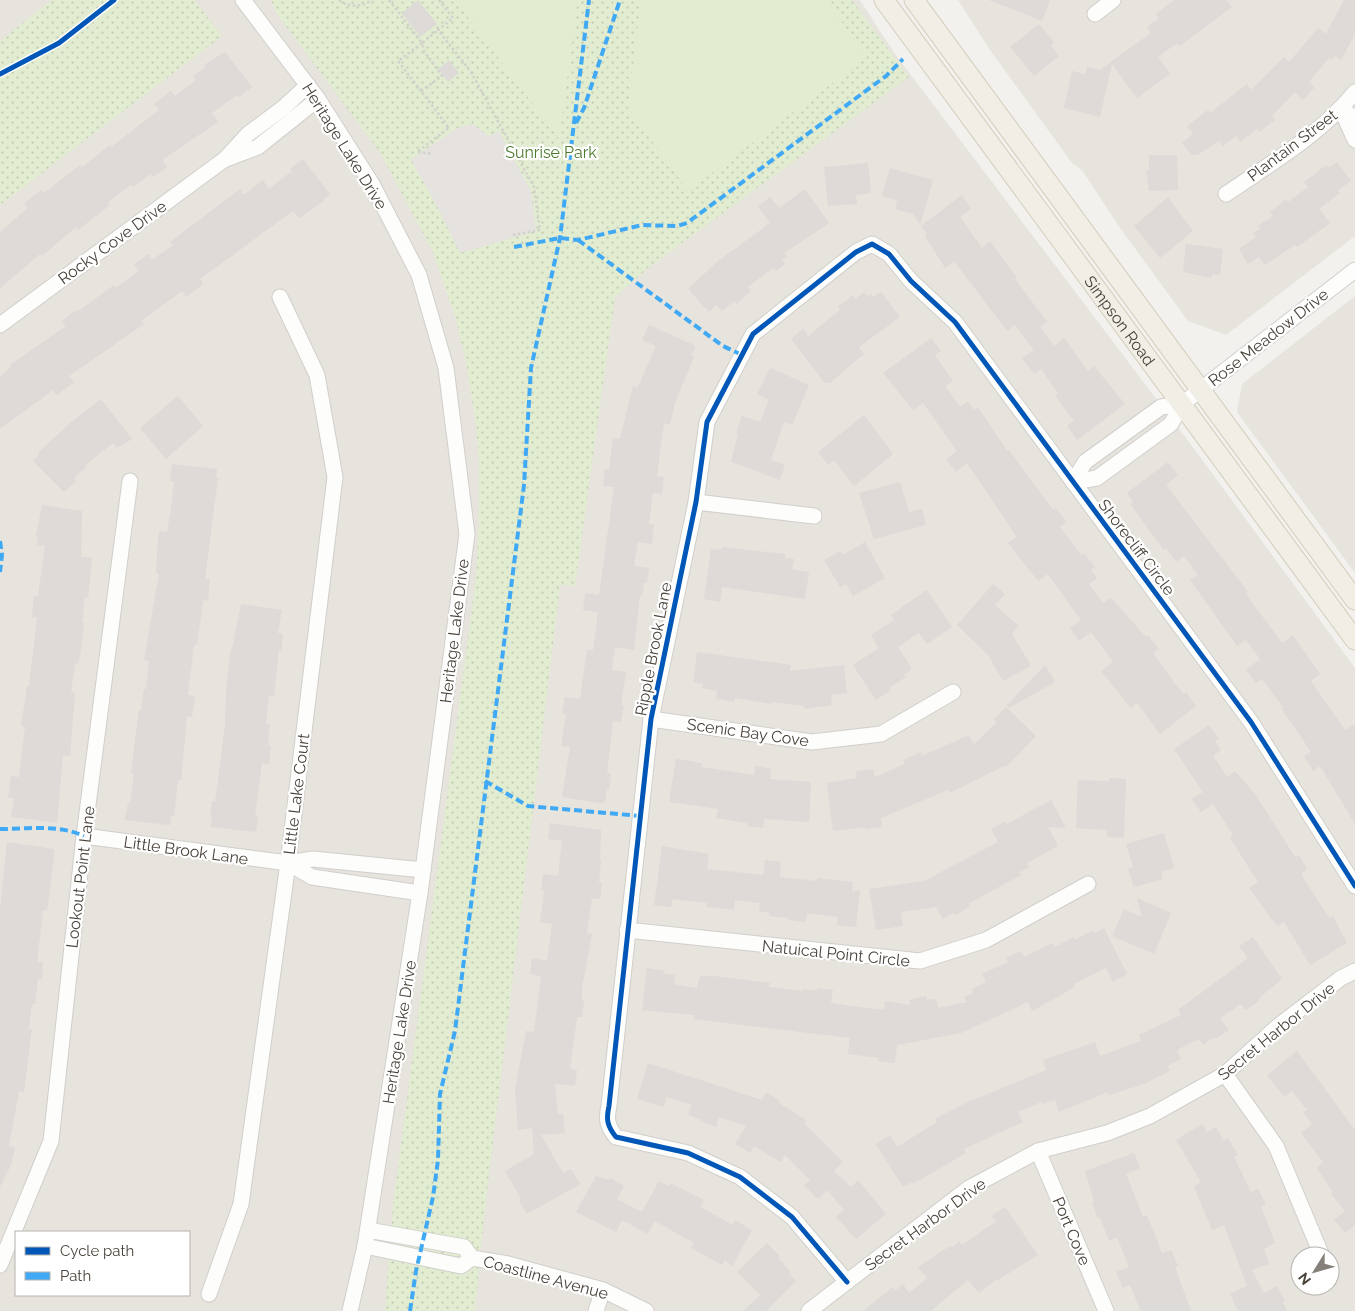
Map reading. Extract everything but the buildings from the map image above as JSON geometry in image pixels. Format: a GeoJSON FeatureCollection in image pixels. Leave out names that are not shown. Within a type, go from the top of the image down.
{"type":"FeatureCollection","features":[{"type":"Feature","properties":{"kind":"main road","name":"Simpson Road"},"geometry":{"type":"LineString","coordinates":[[884,0],[1355,640]]}},
{"type":"Feature","properties":{"kind":"main road","name":"Simpson Road"},"geometry":{"type":"LineString","coordinates":[[914,0],[1355,600]]}},
{"type":"Feature","properties":{"kind":"street","name":"Heritage Lake Drive"},"geometry":{"type":"LineString","coordinates":[[243,0],[308,85],[372,184],[418,275],[446,368],[467,534],[420,893],[368,1230],[350,1311]]}},
{"type":"Feature","properties":{"kind":"street"},"geometry":{"type":"LineString","coordinates":[[1095,14],[1113,0]]}},
{"type":"Feature","properties":{"kind":"street","name":"Rocky Cove Drive"},"geometry":{"type":"LineString","coordinates":[[0,324],[225,160],[248,134],[283,108],[308,85]]}},
{"type":"Feature","properties":{"kind":"street","name":"Plantain Street"},"geometry":{"type":"LineString","coordinates":[[1226,194],[1298,145],[1341,109],[1355,92]]}},
{"type":"Feature","properties":{"kind":"street","name":"Rocky Cove Drive"},"geometry":{"type":"LineString","coordinates":[[225,160],[258,147],[318,100]]}},
{"type":"Feature","properties":{"kind":"street"},"geometry":{"type":"LineString","coordinates":[[1341,109],[1355,118]]}},
{"type":"Feature","properties":{"kind":"street"},"geometry":{"type":"LineString","coordinates":[[1341,109],[1355,140]]}},
{"type":"Feature","properties":{"kind":"street","name":"Shorecliff Circle"},"geometry":{"type":"LineString","coordinates":[[872,244],[889,254],[911,281],[956,322],[1251,722],[1355,886]]}},
{"type":"Feature","properties":{"kind":"street","name":"Ripple Brook Lane"},"geometry":{"type":"LineString","coordinates":[[847,1282],[792,1217],[740,1177],[688,1153],[616,1137],[610,1129],[606,1118],[609,1106],[651,719],[696,502],[707,422],[753,334],[856,252],[872,244]]}},
{"type":"Feature","properties":{"kind":"street","name":"Rose Meadow Drive"},"geometry":{"type":"LineString","coordinates":[[1182,404],[1355,270]]}},
{"type":"Feature","properties":{"kind":"street","name":"Little Lake Court"},"geometry":{"type":"LineString","coordinates":[[209,1294],[241,1204],[288,863],[335,477],[317,375],[280,297]]}},
{"type":"Feature","properties":{"kind":"street"},"geometry":{"type":"LineString","coordinates":[[1073,482],[1097,478],[1171,424],[1182,404]]}},
{"type":"Feature","properties":{"kind":"street"},"geometry":{"type":"LineString","coordinates":[[1073,482],[1085,462],[1161,407],[1182,404]]}},
{"type":"Feature","properties":{"kind":"street","name":"Lookout Point Lane"},"geometry":{"type":"LineString","coordinates":[[0,1265],[51,1141],[84,836],[130,481]]}},
{"type":"Feature","properties":{"kind":"street"},"geometry":{"type":"LineString","coordinates":[[696,502],[814,516]]}},
{"type":"Feature","properties":{"kind":"street","name":"Scenic Bay Cove"},"geometry":{"type":"LineString","coordinates":[[651,719],[812,742],[881,734],[953,692]]}},
{"type":"Feature","properties":{"kind":"street","name":"Little Brook Lane"},"geometry":{"type":"LineString","coordinates":[[84,836],[288,863],[313,859],[423,870]]}},
{"type":"Feature","properties":{"kind":"street","name":"Little Brook Lane"},"geometry":{"type":"LineString","coordinates":[[288,863],[312,877],[420,893]]}},
{"type":"Feature","properties":{"kind":"street","name":"Natuical Point Circle"},"geometry":{"type":"LineString","coordinates":[[627,930],[920,962],[986,940],[1088,884]]}},
{"type":"Feature","properties":{"kind":"street","name":"Secret Harbor Drive"},"geometry":{"type":"LineString","coordinates":[[810,1311],[969,1188],[1038,1151],[1107,1133],[1150,1116],[1225,1074],[1277,1027],[1342,978],[1355,971]]}},
{"type":"Feature","properties":{"kind":"street"},"geometry":{"type":"LineString","coordinates":[[1225,1074],[1276,1146],[1318,1246]]}},
{"type":"Feature","properties":{"kind":"street","name":"Port Cove"},"geometry":{"type":"LineString","coordinates":[[1038,1151],[1106,1311]]}},
{"type":"Feature","properties":{"kind":"street","name":"Coastline Avenue"},"geometry":{"type":"LineString","coordinates":[[368,1230],[464,1247],[472,1258],[508,1264],[603,1290],[646,1311]]}},
{"type":"Feature","properties":{"kind":"street","name":"Coastline Avenue"},"geometry":{"type":"LineString","coordinates":[[365,1246],[461,1266],[472,1258]]}},
{"type":"Feature","properties":{"kind":"street"},"geometry":{"type":"LineString","coordinates":[[596,1311],[603,1290]]}},
{"type":"Feature","properties":{"kind":"path"},"geometry":{"type":"LineString","coordinates":[[339,0],[352,6],[362,5],[372,0]]}},
{"type":"Feature","properties":{"kind":"path"},"geometry":{"type":"LineString","coordinates":[[389,0],[422,43],[424,51],[442,76],[421,91]]}},
{"type":"Feature","properties":{"kind":"path"},"geometry":{"type":"LineString","coordinates":[[433,154],[417,152],[449,128],[398,61],[452,18],[439,0]]}},
{"type":"Feature","properties":{"kind":"path"},"geometry":{"type":"LineString","coordinates":[[438,30],[471,72],[534,187],[540,230],[512,235]]}},
{"type":"Feature","properties":{"kind":"shaded area"},"geometry":{"type":"Polygon","coordinates":[[[0,0],[860,0],[895,54],[1195,450],[1355,668],[1355,1311],[0,1311],[0,0]]]}},
{"type":"Feature","properties":{"kind":"shaded area"},"geometry":{"type":"Polygon","coordinates":[[[958,0],[1355,0],[1355,236],[1226,335],[1188,321],[1118,225],[1082,170],[1072,163],[990,50],[958,0]]]}},
{"type":"Feature","properties":{"kind":"shaded area"},"geometry":{"type":"Polygon","coordinates":[[[473,124],[488,136],[499,131],[531,191],[536,231],[460,253],[436,204],[411,160],[457,128],[473,124]]]}},
{"type":"Feature","properties":{"kind":"shaded area"},"geometry":{"type":"Polygon","coordinates":[[[1355,296],[1355,573],[1237,412],[1242,384],[1355,296]]]}},
{"type":"Feature","properties":{"kind":"green space"},"geometry":{"type":"Polygon","coordinates":[[[52,0],[194,0],[222,36],[0,205],[0,41],[52,0]]]}},
{"type":"Feature","properties":{"kind":"green space","name":"Sunrise Park"},"geometry":{"type":"Polygon","coordinates":[[[271,0],[852,0],[909,77],[648,268],[615,297],[575,586],[560,585],[484,1217],[475,1311],[385,1311],[393,1205],[476,577],[479,521],[479,461],[467,367],[456,320],[433,252],[381,154],[277,14],[271,0]]]}},
{"type":"Feature","properties":{"kind":"green space"},"geometry":{"type":"Polygon","coordinates":[[[455,0],[578,0],[559,139],[455,0]]]}},
{"type":"Feature","properties":{"kind":"green space"},"geometry":{"type":"Polygon","coordinates":[[[641,0],[826,0],[867,57],[688,191],[628,108],[641,0]]]}},
{"type":"Feature","properties":{"kind":"marked path"},"geometry":{"type":"LineString","coordinates":[[410,1311],[416,1271],[433,1197],[438,1160],[440,1094],[455,1031],[524,485],[531,368],[560,238],[589,0]]}},
{"type":"Feature","properties":{"kind":"marked path"},"geometry":{"type":"LineString","coordinates":[[576,123],[584,108],[620,0]]}},
{"type":"Feature","properties":{"kind":"marked path"},"geometry":{"type":"LineString","coordinates":[[514,247],[560,238],[578,240],[642,225],[677,226],[687,223],[886,76],[903,59]]}},
{"type":"Feature","properties":{"kind":"marked path"},"geometry":{"type":"LineString","coordinates":[[578,240],[723,346],[742,355]]}},
{"type":"Feature","properties":{"kind":"marked path"},"geometry":{"type":"LineString","coordinates":[[0,541],[2,555],[0,572]]}},
{"type":"Feature","properties":{"kind":"marked path"},"geometry":{"type":"LineString","coordinates":[[485,781],[528,806],[640,816]]}},
{"type":"Feature","properties":{"kind":"marked path"},"geometry":{"type":"LineString","coordinates":[[0,829],[53,829],[74,832],[84,836]]}},
{"type":"Feature","properties":{"kind":"cycle path"},"geometry":{"type":"LineString","coordinates":[[0,74],[59,43],[114,0]]}},
{"type":"Feature","properties":{"kind":"cycle path"},"geometry":{"type":"LineString","coordinates":[[847,1282],[792,1217],[740,1177],[688,1153],[616,1137],[609,1126],[608,1115],[651,719],[696,502],[707,422],[753,334],[856,252],[872,244],[889,254],[911,281],[955,322],[1251,722],[1355,886]]}}]}
